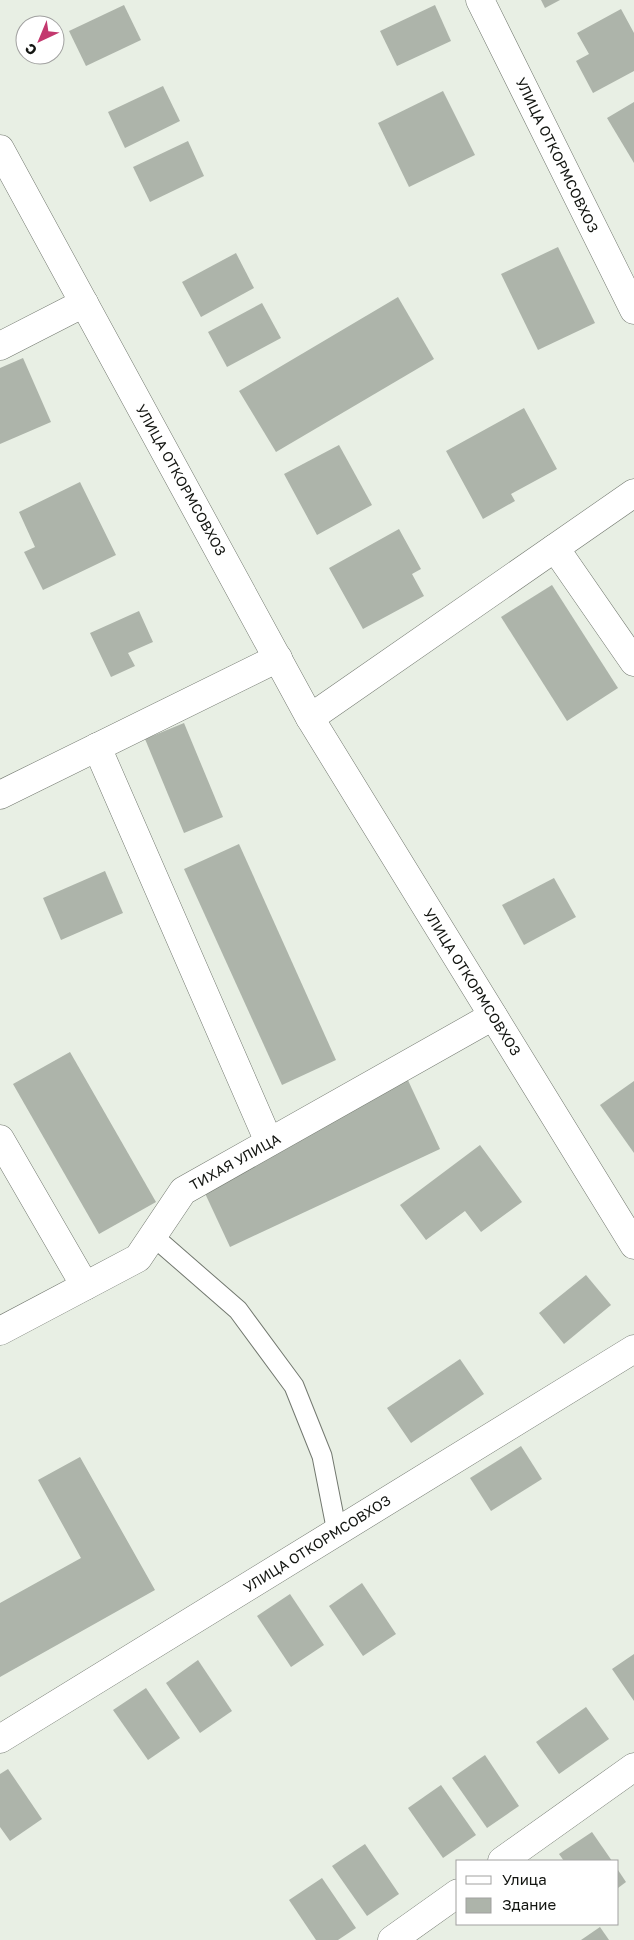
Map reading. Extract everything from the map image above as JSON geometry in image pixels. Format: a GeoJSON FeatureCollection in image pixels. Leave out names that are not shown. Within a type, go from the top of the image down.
{"type":"FeatureCollection","features":[{"type":"Feature","properties":{"kind":"street","name":"УЛИЦА ОТКОРМСОВХОЗ"},"geometry":{"type":"LineString","coordinates":[[480,0],[634,310]]}},
{"type":"Feature","properties":{"kind":"street","name":"УЛИЦА ОТКОРМСОВХОЗ"},"geometry":{"type":"LineString","coordinates":[[0,149],[310,718],[634,1245]]}},
{"type":"Feature","properties":{"kind":"street"},"geometry":{"type":"LineString","coordinates":[[0,346],[84,303]]}},
{"type":"Feature","properties":{"kind":"street"},"geometry":{"type":"LineString","coordinates":[[310,718],[634,494]]}},
{"type":"Feature","properties":{"kind":"street"},"geometry":{"type":"LineString","coordinates":[[555,548],[634,662]]}},
{"type":"Feature","properties":{"kind":"street"},"geometry":{"type":"LineString","coordinates":[[0,795],[278,658]]}},
{"type":"Feature","properties":{"kind":"street"},"geometry":{"type":"LineString","coordinates":[[97,747],[269,1142]]}},
{"type":"Feature","properties":{"kind":"street","name":"ТИХАЯ УЛИЦА"},"geometry":{"type":"LineString","coordinates":[[0,1331],[138,1258],[183,1190],[493,1016]]}},
{"type":"Feature","properties":{"kind":"street"},"geometry":{"type":"LineString","coordinates":[[0,1139],[84,1286]]}},
{"type":"Feature","properties":{"kind":"street","name":"УЛИЦА ОТКОРМСОВХОЗ"},"geometry":{"type":"LineString","coordinates":[[0,1739],[634,1349]]}},
{"type":"Feature","properties":{"kind":"street"},"geometry":{"type":"LineString","coordinates":[[503,1860],[634,1767]]}},
{"type":"Feature","properties":{"kind":"street"},"geometry":{"type":"LineString","coordinates":[[392,1940],[456,1894]]}},
{"type":"Feature","properties":{"kind":"lane"},"geometry":{"type":"LineString","coordinates":[[153,1236],[238,1310],[294,1386],[322,1456],[337,1532]]}},
{"type":"Feature","properties":{"kind":"building"},"geometry":{"type":"Polygon","coordinates":[[[541,0],[560,0],[545,8],[541,0]]]}},
{"type":"Feature","properties":{"kind":"building"},"geometry":{"type":"Polygon","coordinates":[[[124,5],[141,40],[86,66],[69,31],[124,5]]]}},
{"type":"Feature","properties":{"kind":"building"},"geometry":{"type":"Polygon","coordinates":[[[435,5],[451,41],[397,66],[380,31],[435,5]]]}},
{"type":"Feature","properties":{"kind":"building"},"geometry":{"type":"Polygon","coordinates":[[[621,9],[634,33],[634,71],[593,93],[576,61],[589,54],[577,33],[621,9]]]}},
{"type":"Feature","properties":{"kind":"building"},"geometry":{"type":"Polygon","coordinates":[[[163,86],[180,121],[125,148],[108,112],[163,86]]]}},
{"type":"Feature","properties":{"kind":"building"},"geometry":{"type":"Polygon","coordinates":[[[443,91],[475,155],[409,187],[378,123],[443,91]]]}},
{"type":"Feature","properties":{"kind":"building"},"geometry":{"type":"Polygon","coordinates":[[[634,102],[634,163],[607,118],[634,102]]]}},
{"type":"Feature","properties":{"kind":"building"},"geometry":{"type":"Polygon","coordinates":[[[188,141],[204,176],[150,202],[133,167],[188,141]]]}},
{"type":"Feature","properties":{"kind":"building"},"geometry":{"type":"Polygon","coordinates":[[[558,247],[595,323],[538,350],[501,274],[558,247]]]}},
{"type":"Feature","properties":{"kind":"building"},"geometry":{"type":"Polygon","coordinates":[[[236,253],[254,288],[201,317],[182,282],[236,253]]]}},
{"type":"Feature","properties":{"kind":"building"},"geometry":{"type":"Polygon","coordinates":[[[398,297],[434,359],[276,452],[239,391],[398,297]]]}},
{"type":"Feature","properties":{"kind":"building"},"geometry":{"type":"Polygon","coordinates":[[[262,303],[281,338],[227,367],[208,332],[262,303]]]}},
{"type":"Feature","properties":{"kind":"building"},"geometry":{"type":"Polygon","coordinates":[[[23,358],[51,422],[0,444],[0,368],[23,358]]]}},
{"type":"Feature","properties":{"kind":"building"},"geometry":{"type":"Polygon","coordinates":[[[524,408],[557,469],[511,494],[515,501],[483,519],[446,451],[524,408]]]}},
{"type":"Feature","properties":{"kind":"building"},"geometry":{"type":"Polygon","coordinates":[[[339,445],[372,505],[317,535],[284,474],[339,445]]]}},
{"type":"Feature","properties":{"kind":"building"},"geometry":{"type":"Polygon","coordinates":[[[80,482],[116,555],[43,590],[24,552],[35,547],[19,512],[80,482]]]}},
{"type":"Feature","properties":{"kind":"building"},"geometry":{"type":"Polygon","coordinates":[[[399,529],[421,569],[412,574],[424,596],[363,629],[329,568],[399,529]]]}},
{"type":"Feature","properties":{"kind":"building"},"geometry":{"type":"Polygon","coordinates":[[[552,585],[618,688],[567,721],[501,617],[552,585]]]}},
{"type":"Feature","properties":{"kind":"building"},"geometry":{"type":"Polygon","coordinates":[[[139,611],[153,642],[128,653],[135,666],[111,677],[90,633],[139,611]]]}},
{"type":"Feature","properties":{"kind":"building"},"geometry":{"type":"Polygon","coordinates":[[[184,723],[223,817],[184,833],[145,739],[184,723]]]}},
{"type":"Feature","properties":{"kind":"building"},"geometry":{"type":"Polygon","coordinates":[[[239,844],[336,1060],[282,1085],[184,869],[239,844]]]}},
{"type":"Feature","properties":{"kind":"building"},"geometry":{"type":"Polygon","coordinates":[[[105,871],[123,913],[61,940],[43,898],[105,871]]]}},
{"type":"Feature","properties":{"kind":"building"},"geometry":{"type":"Polygon","coordinates":[[[554,878],[576,917],[524,945],[502,905],[554,878]]]}},
{"type":"Feature","properties":{"kind":"building"},"geometry":{"type":"Polygon","coordinates":[[[70,1052],[156,1202],[99,1234],[13,1084],[70,1052]]]}},
{"type":"Feature","properties":{"kind":"building"},"geometry":{"type":"Polygon","coordinates":[[[406,1076],[440,1149],[230,1247],[196,1174],[406,1076]]]}},
{"type":"Feature","properties":{"kind":"building"},"geometry":{"type":"Polygon","coordinates":[[[634,1081],[634,1153],[600,1105],[634,1081]]]}},
{"type":"Feature","properties":{"kind":"building"},"geometry":{"type":"Polygon","coordinates":[[[480,1145],[522,1202],[481,1232],[465,1211],[426,1240],[400,1205],[480,1145]]]}},
{"type":"Feature","properties":{"kind":"building"},"geometry":{"type":"Polygon","coordinates":[[[586,1275],[611,1305],[564,1344],[539,1313],[586,1275]]]}},
{"type":"Feature","properties":{"kind":"building"},"geometry":{"type":"Polygon","coordinates":[[[460,1359],[484,1394],[411,1443],[387,1408],[460,1359]]]}},
{"type":"Feature","properties":{"kind":"building"},"geometry":{"type":"Polygon","coordinates":[[[521,1446],[542,1479],[491,1511],[470,1478],[521,1446]]]}},
{"type":"Feature","properties":{"kind":"building"},"geometry":{"type":"Polygon","coordinates":[[[80,1457],[155,1590],[0,1677],[0,1603],[81,1558],[38,1480],[80,1457]]]}},
{"type":"Feature","properties":{"kind":"building"},"geometry":{"type":"Polygon","coordinates":[[[362,1583],[396,1634],[363,1656],[329,1606],[362,1583]]]}},
{"type":"Feature","properties":{"kind":"building"},"geometry":{"type":"Polygon","coordinates":[[[290,1594],[324,1645],[291,1667],[257,1616],[290,1594]]]}},
{"type":"Feature","properties":{"kind":"building"},"geometry":{"type":"Polygon","coordinates":[[[634,1654],[634,1701],[612,1669],[634,1654]]]}},
{"type":"Feature","properties":{"kind":"building"},"geometry":{"type":"Polygon","coordinates":[[[198,1660],[232,1711],[200,1733],[166,1683],[198,1660]]]}},
{"type":"Feature","properties":{"kind":"building"},"geometry":{"type":"Polygon","coordinates":[[[146,1688],[180,1738],[148,1760],[113,1710],[146,1688]]]}},
{"type":"Feature","properties":{"kind":"building"},"geometry":{"type":"Polygon","coordinates":[[[586,1707],[609,1739],[559,1774],[536,1742],[586,1707]]]}},
{"type":"Feature","properties":{"kind":"building"},"geometry":{"type":"Polygon","coordinates":[[[485,1755],[519,1806],[487,1828],[452,1778],[485,1755]]]}},
{"type":"Feature","properties":{"kind":"building"},"geometry":{"type":"Polygon","coordinates":[[[8,1769],[42,1819],[10,1841],[0,1827],[0,1774],[8,1769]]]}},
{"type":"Feature","properties":{"kind":"building"},"geometry":{"type":"Polygon","coordinates":[[[441,1785],[476,1835],[443,1858],[408,1808],[441,1785]]]}},
{"type":"Feature","properties":{"kind":"building"},"geometry":{"type":"Polygon","coordinates":[[[592,1832],[611,1860],[563,1860],[559,1854],[592,1832]]]}},
{"type":"Feature","properties":{"kind":"building"},"geometry":{"type":"Polygon","coordinates":[[[365,1844],[399,1894],[367,1916],[332,1866],[365,1844]]]}},
{"type":"Feature","properties":{"kind":"building"},"geometry":{"type":"Polygon","coordinates":[[[619,1872],[626,1882],[619,1887],[619,1872]]]}},
{"type":"Feature","properties":{"kind":"building"},"geometry":{"type":"Polygon","coordinates":[[[322,1878],[356,1928],[338,1940],[316,1940],[289,1900],[322,1878]]]}},
{"type":"Feature","properties":{"kind":"building"},"geometry":{"type":"Polygon","coordinates":[[[600,1927],[609,1940],[581,1940],[600,1927]]]}}]}
